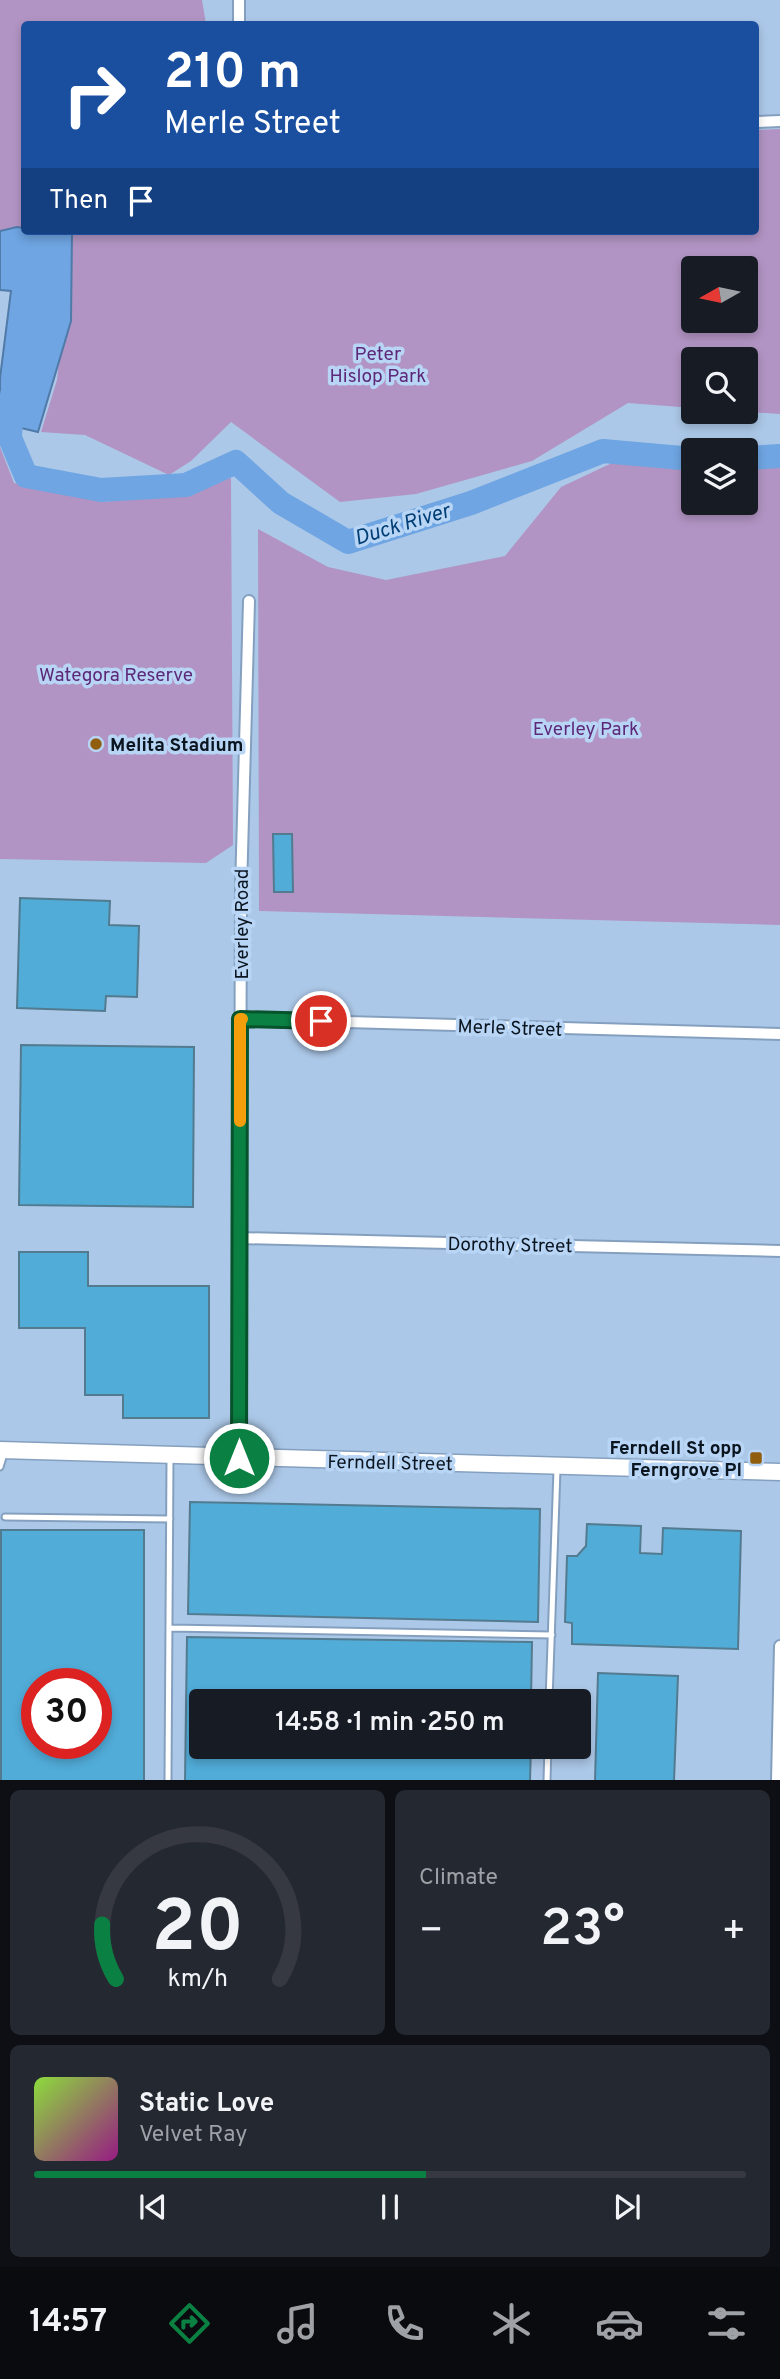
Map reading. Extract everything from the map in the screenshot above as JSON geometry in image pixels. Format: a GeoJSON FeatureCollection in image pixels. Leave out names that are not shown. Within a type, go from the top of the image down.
{"type":"FeatureCollection","features":[{"type":"Feature","properties":{"kind":"main road","name":"Ferndell Street"},"geometry":{"type":"LineString","coordinates":[[3,1450],[780,1472]]}},
{"type":"Feature","properties":{"kind":"street"},"geometry":{"type":"LineString","coordinates":[[239,0],[239,21]]}},
{"type":"Feature","properties":{"kind":"street"},"geometry":{"type":"LineString","coordinates":[[759,122],[780,121]]}},
{"type":"Feature","properties":{"kind":"street","name":"Everley Road"},"geometry":{"type":"LineString","coordinates":[[239,1458],[241,889],[249,601]]}},
{"type":"Feature","properties":{"kind":"street","name":"Merle Street"},"geometry":{"type":"LineString","coordinates":[[240,1019],[780,1034]]}},
{"type":"Feature","properties":{"kind":"street","name":"Dorothy Street"},"geometry":{"type":"LineString","coordinates":[[239,1238],[780,1251]]}},
{"type":"Feature","properties":{"kind":"street"},"geometry":{"type":"LineString","coordinates":[[777,1780],[780,1646]]}},
{"type":"Feature","properties":{"kind":"lane"},"geometry":{"type":"LineString","coordinates":[[0,1467],[3,1450]]}},
{"type":"Feature","properties":{"kind":"lane"},"geometry":{"type":"LineString","coordinates":[[168,1780],[170,1456]]}},
{"type":"Feature","properties":{"kind":"lane"},"geometry":{"type":"LineString","coordinates":[[550,1689],[557,1466]]}},
{"type":"Feature","properties":{"kind":"lane"},"geometry":{"type":"LineString","coordinates":[[5,1517],[170,1519]]}},
{"type":"Feature","properties":{"kind":"lane"},"geometry":{"type":"LineString","coordinates":[[169,1628],[552,1635]]}},
{"type":"Feature","properties":{"kind":"lane"},"geometry":{"type":"LineString","coordinates":[[547,1780],[548,1759]]}},
{"type":"Feature","properties":{"kind":"green space"},"geometry":{"type":"Polygon","coordinates":[[[0,0],[202,0],[206,21],[21,21],[21,233],[0,247],[0,0]]]}},
{"type":"Feature","properties":{"kind":"green space","name":"Peter Hislop Park"},"geometry":{"type":"Polygon","coordinates":[[[780,129],[780,414],[758,412],[758,347],[681,347],[681,407],[628,403],[532,461],[416,494],[340,502],[231,422],[191,461],[169,475],[85,435],[41,432],[57,380],[66,296],[41,235],[759,235],[759,130],[780,129]]]}},
{"type":"Feature","properties":{"kind":"green space","name":"Everley Park"},"geometry":{"type":"Polygon","coordinates":[[[648,446],[681,453],[681,515],[758,515],[758,458],[780,455],[780,925],[259,911],[258,529],[328,567],[386,580],[505,556],[561,487],[648,446]]]}},
{"type":"Feature","properties":{"kind":"green space","name":"Wategora Reserve"},"geometry":{"type":"Polygon","coordinates":[[[0,447],[14,483],[106,502],[231,478],[233,845],[206,863],[0,859],[0,447]]]}},
{"type":"Feature","properties":{"kind":"water"},"geometry":{"type":"Polygon","coordinates":[[[17,227],[21,228],[21,235],[72,235],[71,321],[38,432],[0,423],[0,378],[11,291],[0,290],[0,231],[17,227]]]}},
{"type":"Feature","properties":{"kind":"building"},"geometry":{"type":"Polygon","coordinates":[[[273,834],[292,834],[293,892],[274,892],[273,834]]]}},
{"type":"Feature","properties":{"kind":"building"},"geometry":{"type":"Polygon","coordinates":[[[20,898],[110,901],[109,925],[139,926],[137,997],[106,996],[105,1011],[17,1008],[20,898]]]}},
{"type":"Feature","properties":{"kind":"building"},"geometry":{"type":"Polygon","coordinates":[[[21,1045],[194,1047],[193,1207],[19,1205],[21,1045]]]}},
{"type":"Feature","properties":{"kind":"building"},"geometry":{"type":"Polygon","coordinates":[[[19,1252],[88,1252],[88,1286],[209,1286],[209,1418],[123,1418],[123,1395],[85,1395],[85,1328],[19,1328],[19,1252]]]}},
{"type":"Feature","properties":{"kind":"building"},"geometry":{"type":"Polygon","coordinates":[[[190,1502],[540,1509],[538,1622],[188,1614],[190,1502]]]}},
{"type":"Feature","properties":{"kind":"building"},"geometry":{"type":"Polygon","coordinates":[[[587,1524],[641,1526],[640,1553],[662,1554],[663,1528],[741,1531],[738,1649],[572,1644],[572,1623],[565,1622],[567,1556],[577,1556],[586,1546],[587,1524]]]}},
{"type":"Feature","properties":{"kind":"building"},"geometry":{"type":"Polygon","coordinates":[[[1,1530],[144,1530],[144,1780],[1,1780],[1,1530]]]}},
{"type":"Feature","properties":{"kind":"building"},"geometry":{"type":"Polygon","coordinates":[[[187,1637],[532,1642],[531,1689],[189,1689],[189,1759],[531,1759],[530,1780],[185,1780],[187,1637]]]}},
{"type":"Feature","properties":{"kind":"building"},"geometry":{"type":"Polygon","coordinates":[[[598,1673],[678,1676],[674,1780],[595,1780],[598,1673]]]}},
{"type":"Feature","properties":{"kind":"waterway","name":"Duck River"},"geometry":{"type":"LineString","coordinates":[[12,395],[10,438],[26,476],[101,490],[186,485],[236,462],[281,503],[348,542],[471,503],[603,451],[681,458]]}},
{"type":"Feature","properties":{"kind":"waterway","name":"Duck River"},"geometry":{"type":"LineString","coordinates":[[758,457],[780,456]]}},
{"type":"Feature","properties":{"kind":"slow traffic"},"geometry":{"type":"LineString","coordinates":[[240,1121],[242,1019]]}},
{"type":"Feature","properties":{"kind":"place","name":"Melita Stadium"},"geometry":{"type":"Point","coordinates":[96,744]}},
{"type":"Feature","properties":{"kind":"place","name":"Ferndell St opp Ferngrove Pl"},"geometry":{"type":"Point","coordinates":[756,1458]}},
{"type":"Feature","properties":{"kind":"route"},"geometry":{"type":"LineString","coordinates":[[239,1458],[240,1019],[321,1021]]}}]}
